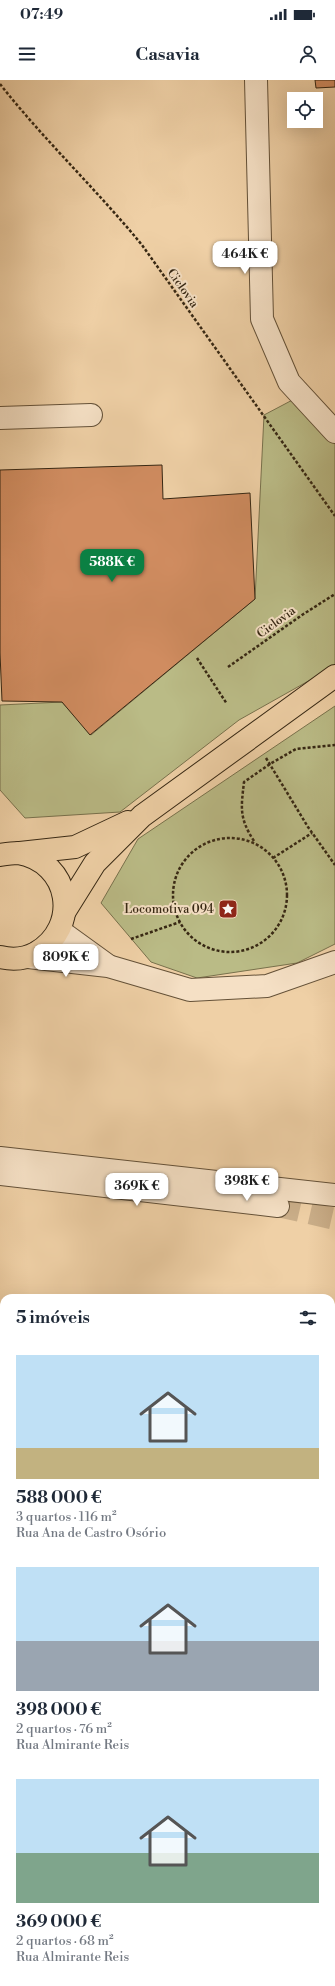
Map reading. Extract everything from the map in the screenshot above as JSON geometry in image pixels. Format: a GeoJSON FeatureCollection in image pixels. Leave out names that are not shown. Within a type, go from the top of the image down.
{"type":"FeatureCollection","features":[{"type":"Feature","properties":{"kind":"main road"},"geometry":{"type":"LineString","coordinates":[[9,958],[47,947],[95,863],[142,816],[335,676]]}},
{"type":"Feature","properties":{"kind":"main road"},"geometry":{"type":"LineString","coordinates":[[9,854],[75,847],[142,816]]}},
{"type":"Feature","properties":{"kind":"main road"},"geometry":{"type":"LineString","coordinates":[[9,854],[37,859],[54,872],[63,890],[62,921]]}},
{"type":"Feature","properties":{"kind":"street"},"geometry":{"type":"LineString","coordinates":[[256,80],[262,319],[289,382],[335,432]]}},
{"type":"Feature","properties":{"kind":"street"},"geometry":{"type":"LineString","coordinates":[[0,418],[90,415]]}},
{"type":"Feature","properties":{"kind":"street"},"geometry":{"type":"LineString","coordinates":[[62,921],[108,966]]}},
{"type":"Feature","properties":{"kind":"street"},"geometry":{"type":"LineString","coordinates":[[9,958],[108,966],[190,990],[267,986],[335,962]]}},
{"type":"Feature","properties":{"kind":"street"},"geometry":{"type":"LineString","coordinates":[[0,1158],[335,1195]]}},
{"type":"Feature","properties":{"kind":"street"},"geometry":{"type":"LineString","coordinates":[[0,1174],[278,1206]]}},
{"type":"Feature","properties":{"kind":"path","name":"Ciclovia"},"geometry":{"type":"LineString","coordinates":[[0,84],[53,145],[110,206],[142,245],[335,516]]}},
{"type":"Feature","properties":{"kind":"path","name":"Ciclovia"},"geometry":{"type":"LineString","coordinates":[[228,667],[302,615],[335,594]]}},
{"type":"Feature","properties":{"kind":"path"},"geometry":{"type":"LineString","coordinates":[[197,658],[227,704]]}},
{"type":"Feature","properties":{"kind":"path"},"geometry":{"type":"LineString","coordinates":[[254,842],[235,837],[215,838],[197,847],[183,861],[174,878],[172,898],[176,916],[185,931],[200,944],[217,951],[235,952],[253,947],[268,937],[280,923],[286,906],[287,887],[282,870],[270,854],[254,842],[246,830],[241,810],[244,782],[270,764],[296,750],[335,745]]}},
{"type":"Feature","properties":{"kind":"path"},"geometry":{"type":"LineString","coordinates":[[266,757],[312,833],[335,865]]}},
{"type":"Feature","properties":{"kind":"path"},"geometry":{"type":"LineString","coordinates":[[273,858],[312,833]]}},
{"type":"Feature","properties":{"kind":"path"},"geometry":{"type":"LineString","coordinates":[[132,939],[180,922]]}},
{"type":"Feature","properties":{"kind":"green space"},"geometry":{"type":"Polygon","coordinates":[[[300,396],[335,432],[335,666],[239,720],[120,812],[25,818],[0,790],[0,705],[62,702],[91,735],[255,599],[264,415],[300,396]]]}},
{"type":"Feature","properties":{"kind":"green space"},"geometry":{"type":"Polygon","coordinates":[[[335,706],[335,944],[297,963],[197,978],[151,962],[101,903],[138,839],[335,706]]]}},
{"type":"Feature","properties":{"kind":"building"},"geometry":{"type":"Polygon","coordinates":[[[315,80],[335,80],[335,87],[316,88],[315,80]]]}},
{"type":"Feature","properties":{"kind":"building"},"geometry":{"type":"Polygon","coordinates":[[[162,465],[163,499],[250,493],[255,599],[90,735],[62,702],[2,701],[0,653],[0,470],[162,465]]]}},
{"type":"Feature","properties":{"kind":"tunnel"},"geometry":{"type":"LineString","coordinates":[[278,1206],[335,1219]]}},
{"type":"Feature","properties":{"kind":"place","name":"Locomotiva 094"},"geometry":{"type":"Point","coordinates":[228,909]}}]}
